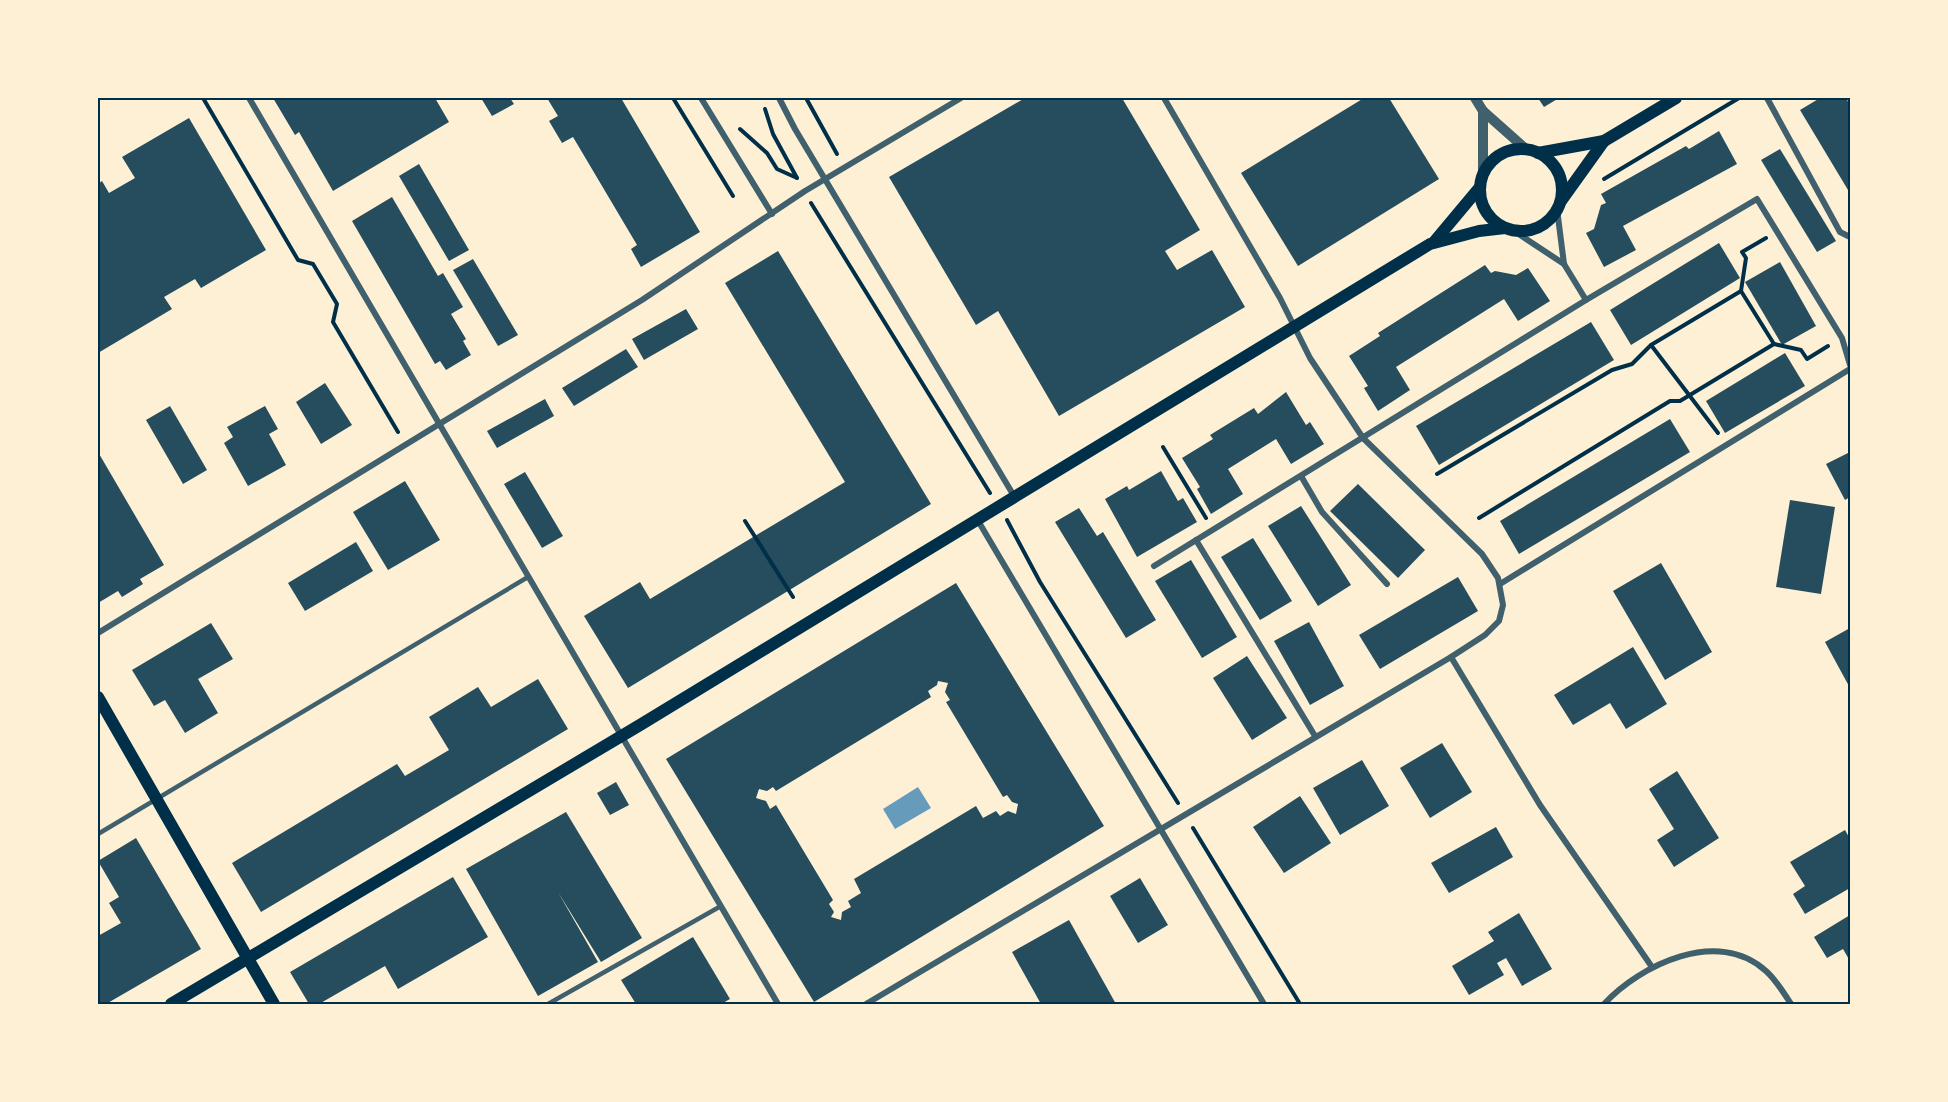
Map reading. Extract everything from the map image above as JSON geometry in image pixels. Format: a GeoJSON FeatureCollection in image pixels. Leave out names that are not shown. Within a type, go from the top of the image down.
{"type":"FeatureCollection","features":[{"type":"Feature","properties":{"kind":"main road"},"geometry":{"type":"LineString","coordinates":[[1434,242],[1481,181],[1490,164],[1500,155],[1604,141],[1676,98]]}},
{"type":"Feature","properties":{"kind":"main road"},"geometry":{"type":"LineString","coordinates":[[171,1005],[620,737],[1434,242],[1479,231],[1534,229],[1551,217],[1604,141]]}},
{"type":"Feature","properties":{"kind":"main road"},"geometry":{"type":"LineString","coordinates":[[1532,152],[1556,170],[1561,186],[1558,206]]}},
{"type":"Feature","properties":{"kind":"main road"},"geometry":{"type":"LineString","coordinates":[[1481,181],[1480,197],[1489,216],[1509,229]]}},
{"type":"Feature","properties":{"kind":"main road"},"geometry":{"type":"LineString","coordinates":[[98,697],[274,1005]]}},
{"type":"Feature","properties":{"kind":"street"},"geometry":{"type":"LineString","coordinates":[[249,98],[778,1005]]}},
{"type":"Feature","properties":{"kind":"street"},"geometry":{"type":"LineString","coordinates":[[701,98],[771,214]]}},
{"type":"Feature","properties":{"kind":"street"},"geometry":{"type":"LineString","coordinates":[[779,98],[825,180],[1014,496]]}},
{"type":"Feature","properties":{"kind":"street"},"geometry":{"type":"LineString","coordinates":[[98,633],[700,263],[771,214],[961,98]]}},
{"type":"Feature","properties":{"kind":"street"},"geometry":{"type":"LineString","coordinates":[[866,1005],[1161,827],[1451,657],[1485,635],[1499,621],[1503,605],[1500,584],[1482,554],[1363,438],[1310,358],[1280,298],[1164,98]]}},
{"type":"Feature","properties":{"kind":"street"},"geometry":{"type":"LineString","coordinates":[[1475,98],[1483,111],[1532,152]]}},
{"type":"Feature","properties":{"kind":"street"},"geometry":{"type":"LineString","coordinates":[[1767,98],[1840,232],[1851,237]]}},
{"type":"Feature","properties":{"kind":"street"},"geometry":{"type":"LineString","coordinates":[[1481,181],[1483,111]]}},
{"type":"Feature","properties":{"kind":"street"},"geometry":{"type":"LineString","coordinates":[[1154,566],[1586,300],[1757,199],[1842,338],[1851,367],[1500,584]]}},
{"type":"Feature","properties":{"kind":"street"},"geometry":{"type":"LineString","coordinates":[[1558,206],[1564,264],[1586,300]]}},
{"type":"Feature","properties":{"kind":"street"},"geometry":{"type":"LineString","coordinates":[[1509,229],[1564,264]]}},
{"type":"Feature","properties":{"kind":"street"},"geometry":{"type":"LineString","coordinates":[[1301,476],[1322,512],[1387,584]]}},
{"type":"Feature","properties":{"kind":"street"},"geometry":{"type":"LineString","coordinates":[[977,519],[1161,827],[1264,1005]]}},
{"type":"Feature","properties":{"kind":"street"},"geometry":{"type":"LineString","coordinates":[[1196,540],[1315,736]]}},
{"type":"Feature","properties":{"kind":"street"},"geometry":{"type":"LineString","coordinates":[[1451,657],[1540,805],[1652,967]]}},
{"type":"Feature","properties":{"kind":"street"},"geometry":{"type":"LineString","coordinates":[[1604,1005],[1612,995],[1652,967],[1684,955],[1712,950],[1736,955],[1765,970],[1791,1005]]}},
{"type":"Feature","properties":{"kind":"lane"},"geometry":{"type":"LineString","coordinates":[[98,834],[528,577]]}},
{"type":"Feature","properties":{"kind":"lane"},"geometry":{"type":"LineString","coordinates":[[548,1005],[721,906]]}},
{"type":"Feature","properties":{"kind":"path"},"geometry":{"type":"LineString","coordinates":[[203,98],[298,260],[313,264],[332,294],[337,304],[333,322],[398,432]]}},
{"type":"Feature","properties":{"kind":"path"},"geometry":{"type":"LineString","coordinates":[[673,98],[733,196]]}},
{"type":"Feature","properties":{"kind":"path"},"geometry":{"type":"LineString","coordinates":[[806,98],[845,168]]}},
{"type":"Feature","properties":{"kind":"path"},"geometry":{"type":"LineString","coordinates":[[1604,179],[1739,98]]}},
{"type":"Feature","properties":{"kind":"path"},"geometry":{"type":"LineString","coordinates":[[737,126],[767,153],[777,169],[797,178],[773,134],[763,104]]}},
{"type":"Feature","properties":{"kind":"path"},"geometry":{"type":"LineString","coordinates":[[812,204],[998,506],[1040,582],[1185,813],[1300,1005]]}},
{"type":"Feature","properties":{"kind":"path"},"geometry":{"type":"LineString","coordinates":[[1774,344],[1741,291],[1746,258],[1742,252],[1777,231]]}},
{"type":"Feature","properties":{"kind":"path"},"geometry":{"type":"LineString","coordinates":[[1437,474],[1612,370],[1632,364],[1651,345],[1741,291]]}},
{"type":"Feature","properties":{"kind":"path"},"geometry":{"type":"LineString","coordinates":[[1479,518],[1670,401],[1680,401],[1774,344],[1801,350],[1807,359],[1842,338]]}},
{"type":"Feature","properties":{"kind":"path"},"geometry":{"type":"LineString","coordinates":[[1651,345],[1727,443]]}},
{"type":"Feature","properties":{"kind":"path"},"geometry":{"type":"LineString","coordinates":[[1163,447],[1213,529]]}},
{"type":"Feature","properties":{"kind":"path"},"geometry":{"type":"LineString","coordinates":[[745,521],[793,597]]}},
{"type":"Feature","properties":{"kind":"water"},"geometry":{"type":"Polygon","coordinates":[[[918,787],[931,808],[895,829],[883,809],[918,787]]]}},
{"type":"Feature","properties":{"kind":"building"},"geometry":{"type":"Polygon","coordinates":[[[273,98],[435,98],[449,122],[333,191],[299,132],[295,135],[273,98]]]}},
{"type":"Feature","properties":{"kind":"building"},"geometry":{"type":"Polygon","coordinates":[[[481,98],[510,98],[514,104],[492,116],[481,98]]]}},
{"type":"Feature","properties":{"kind":"building"},"geometry":{"type":"Polygon","coordinates":[[[547,98],[621,98],[700,232],[641,267],[631,249],[637,245],[573,137],[562,143],[549,121],[558,116],[547,98]]]}},
{"type":"Feature","properties":{"kind":"building"},"geometry":{"type":"Polygon","coordinates":[[[1025,98],[1122,98],[1200,230],[1165,251],[1177,270],[1212,250],[1245,307],[1059,416],[998,311],[976,325],[889,177],[1025,98]]]}},
{"type":"Feature","properties":{"kind":"building"},"geometry":{"type":"Polygon","coordinates":[[[1364,98],[1389,98],[1439,179],[1298,266],[1241,173],[1364,98]]]}},
{"type":"Feature","properties":{"kind":"building"},"geometry":{"type":"Polygon","coordinates":[[[1538,98],[1559,98],[1544,107],[1538,98]]]}},
{"type":"Feature","properties":{"kind":"building"},"geometry":{"type":"Polygon","coordinates":[[[1820,98],[1846,98],[1850,105],[1850,189],[1848,190],[1800,110],[1820,98]]]}},
{"type":"Feature","properties":{"kind":"building"},"geometry":{"type":"Polygon","coordinates":[[[189,118],[266,250],[201,288],[195,279],[164,297],[172,309],[98,353],[98,184],[102,181],[109,193],[135,178],[122,157],[189,118]]]}},
{"type":"Feature","properties":{"kind":"building"},"geometry":{"type":"Polygon","coordinates":[[[1719,131],[1737,164],[1623,226],[1636,250],[1604,267],[1586,233],[1594,229],[1601,205],[1606,203],[1601,194],[1686,146],[1689,149],[1719,131]]]}},
{"type":"Feature","properties":{"kind":"building"},"geometry":{"type":"Polygon","coordinates":[[[1780,149],[1836,241],[1817,252],[1761,160],[1780,149]]]}},
{"type":"Feature","properties":{"kind":"building"},"geometry":{"type":"Polygon","coordinates":[[[419,164],[469,250],[449,261],[399,176],[419,164]]]}},
{"type":"Feature","properties":{"kind":"building"},"geometry":{"type":"Polygon","coordinates":[[[392,197],[438,276],[443,273],[463,307],[451,314],[466,339],[463,341],[471,355],[446,370],[440,361],[435,364],[352,221],[392,197]]]}},
{"type":"Feature","properties":{"kind":"building"},"geometry":{"type":"Polygon","coordinates":[[[1719,243],[1740,278],[1631,345],[1610,310],[1719,243]]]}},
{"type":"Feature","properties":{"kind":"building"},"geometry":{"type":"Polygon","coordinates":[[[778,251],[931,504],[628,688],[584,616],[640,582],[650,599],[845,482],[725,283],[778,251]]]}},
{"type":"Feature","properties":{"kind":"building"},"geometry":{"type":"Polygon","coordinates":[[[473,259],[518,335],[498,346],[453,270],[473,259]]]}},
{"type":"Feature","properties":{"kind":"building"},"geometry":{"type":"Polygon","coordinates":[[[1780,262],[1816,326],[1782,345],[1745,282],[1780,262]]]}},
{"type":"Feature","properties":{"kind":"building"},"geometry":{"type":"Polygon","coordinates":[[[1485,265],[1491,273],[1495,271],[1516,275],[1528,268],[1550,301],[1518,321],[1504,299],[1396,367],[1410,390],[1378,411],[1364,388],[1368,386],[1349,356],[1380,336],[1378,333],[1485,265]]]}},
{"type":"Feature","properties":{"kind":"building"},"geometry":{"type":"Polygon","coordinates":[[[686,309],[698,329],[644,360],[632,339],[686,309]]]}},
{"type":"Feature","properties":{"kind":"building"},"geometry":{"type":"Polygon","coordinates":[[[1591,322],[1614,360],[1439,465],[1416,426],[1591,322]]]}},
{"type":"Feature","properties":{"kind":"building"},"geometry":{"type":"Polygon","coordinates":[[[626,349],[638,367],[574,406],[562,388],[626,349]]]}},
{"type":"Feature","properties":{"kind":"building"},"geometry":{"type":"Polygon","coordinates":[[[1785,353],[1805,386],[1725,433],[1706,401],[1785,353]]]}},
{"type":"Feature","properties":{"kind":"building"},"geometry":{"type":"Polygon","coordinates":[[[325,383],[352,425],[321,444],[296,402],[325,383]]]}},
{"type":"Feature","properties":{"kind":"building"},"geometry":{"type":"Polygon","coordinates":[[[1286,392],[1306,425],[1310,422],[1324,444],[1291,464],[1276,439],[1228,469],[1243,494],[1211,514],[1197,489],[1200,487],[1182,458],[1213,439],[1210,435],[1254,408],[1258,414],[1286,392]]]}},
{"type":"Feature","properties":{"kind":"building"},"geometry":{"type":"Polygon","coordinates":[[[545,399],[554,416],[497,448],[487,431],[545,399]]]}},
{"type":"Feature","properties":{"kind":"building"},"geometry":{"type":"Polygon","coordinates":[[[170,406],[207,470],[183,484],[146,420],[170,406]]]}},
{"type":"Feature","properties":{"kind":"building"},"geometry":{"type":"Polygon","coordinates":[[[265,406],[278,429],[269,434],[286,465],[248,486],[224,443],[233,437],[227,427],[265,406]]]}},
{"type":"Feature","properties":{"kind":"building"},"geometry":{"type":"Polygon","coordinates":[[[1670,419],[1690,452],[1519,554],[1500,521],[1670,419]]]}},
{"type":"Feature","properties":{"kind":"building"},"geometry":{"type":"Polygon","coordinates":[[[98,452],[164,565],[140,579],[143,584],[122,597],[118,591],[98,603],[98,452]]]}},
{"type":"Feature","properties":{"kind":"building"},"geometry":{"type":"Polygon","coordinates":[[[1850,452],[1850,497],[1845,500],[1826,464],[1850,452]]]}},
{"type":"Feature","properties":{"kind":"building"},"geometry":{"type":"Polygon","coordinates":[[[1161,471],[1178,501],[1183,498],[1197,522],[1137,557],[1105,499],[1127,486],[1129,490],[1161,471]]]}},
{"type":"Feature","properties":{"kind":"building"},"geometry":{"type":"Polygon","coordinates":[[[525,472],[563,536],[542,548],[504,484],[525,472]]]}},
{"type":"Feature","properties":{"kind":"building"},"geometry":{"type":"Polygon","coordinates":[[[405,481],[440,540],[388,570],[353,512],[405,481]]]}},
{"type":"Feature","properties":{"kind":"building"},"geometry":{"type":"Polygon","coordinates":[[[1358,484],[1425,550],[1398,578],[1330,511],[1358,484]]]}},
{"type":"Feature","properties":{"kind":"building"},"geometry":{"type":"Polygon","coordinates":[[[1790,500],[1835,507],[1821,594],[1776,587],[1790,500]]]}},
{"type":"Feature","properties":{"kind":"building"},"geometry":{"type":"Polygon","coordinates":[[[1301,506],[1351,585],[1318,606],[1268,526],[1301,506]]]}},
{"type":"Feature","properties":{"kind":"building"},"geometry":{"type":"Polygon","coordinates":[[[1079,508],[1097,536],[1103,532],[1156,620],[1126,638],[1055,522],[1079,508]]]}},
{"type":"Feature","properties":{"kind":"building"},"geometry":{"type":"Polygon","coordinates":[[[1253,538],[1292,601],[1260,620],[1221,557],[1253,538]]]}},
{"type":"Feature","properties":{"kind":"building"},"geometry":{"type":"Polygon","coordinates":[[[356,542],[373,571],[305,611],[288,583],[356,542]]]}},
{"type":"Feature","properties":{"kind":"building"},"geometry":{"type":"Polygon","coordinates":[[[1191,560],[1237,637],[1202,658],[1155,581],[1191,560]]]}},
{"type":"Feature","properties":{"kind":"building"},"geometry":{"type":"Polygon","coordinates":[[[1661,563],[1712,652],[1665,680],[1613,591],[1661,563]]]}},
{"type":"Feature","properties":{"kind":"building"},"geometry":{"type":"Polygon","coordinates":[[[1458,577],[1478,611],[1380,669],[1359,635],[1458,577]]]}},
{"type":"Feature","properties":{"kind":"building"},"geometry":{"type":"Polygon","coordinates":[[[956,583],[1104,826],[814,1002],[666,759],[956,583]],[[938,681],[937,685],[928,691],[931,697],[776,791],[773,787],[767,791],[759,789],[756,798],[766,801],[770,809],[776,805],[833,900],[829,904],[834,912],[831,917],[841,920],[842,912],[851,907],[848,901],[861,893],[854,879],[976,806],[983,818],[996,811],[1000,816],[1008,811],[1016,814],[1018,804],[1012,802],[1007,795],[1003,797],[946,702],[950,700],[945,692],[948,683],[938,681]]]}},
{"type":"Feature","properties":{"kind":"building"},"geometry":{"type":"Polygon","coordinates":[[[1309,622],[1344,686],[1310,705],[1274,641],[1309,622]]]}},
{"type":"Feature","properties":{"kind":"building"},"geometry":{"type":"Polygon","coordinates":[[[211,623],[233,659],[198,679],[218,713],[185,733],[165,700],[154,706],[132,670],[211,623]]]}},
{"type":"Feature","properties":{"kind":"building"},"geometry":{"type":"Polygon","coordinates":[[[1850,628],[1850,688],[1825,642],[1850,628]]]}},
{"type":"Feature","properties":{"kind":"building"},"geometry":{"type":"Polygon","coordinates":[[[1633,647],[1667,704],[1626,729],[1610,703],[1573,725],[1554,695],[1633,647]]]}},
{"type":"Feature","properties":{"kind":"building"},"geometry":{"type":"Polygon","coordinates":[[[1247,656],[1287,718],[1252,740],[1213,678],[1247,656]]]}},
{"type":"Feature","properties":{"kind":"building"},"geometry":{"type":"Polygon","coordinates":[[[538,679],[568,729],[261,912],[232,863],[397,764],[405,776],[449,750],[429,717],[478,687],[491,707],[538,679]]]}},
{"type":"Feature","properties":{"kind":"building"},"geometry":{"type":"Polygon","coordinates":[[[1442,743],[1472,792],[1430,818],[1400,768],[1442,743]]]}},
{"type":"Feature","properties":{"kind":"building"},"geometry":{"type":"Polygon","coordinates":[[[1362,760],[1389,806],[1340,835],[1313,788],[1362,760]]]}},
{"type":"Feature","properties":{"kind":"building"},"geometry":{"type":"Polygon","coordinates":[[[1677,771],[1719,838],[1674,867],[1657,840],[1674,829],[1649,789],[1677,771]]]}},
{"type":"Feature","properties":{"kind":"building"},"geometry":{"type":"Polygon","coordinates":[[[616,782],[629,805],[610,815],[597,793],[616,782]]]}},
{"type":"Feature","properties":{"kind":"building"},"geometry":{"type":"Polygon","coordinates":[[[1300,796],[1331,843],[1284,873],[1253,827],[1300,796]]]}},
{"type":"Feature","properties":{"kind":"building"},"geometry":{"type":"Polygon","coordinates":[[[566,812],[642,938],[601,962],[558,892],[598,962],[538,996],[466,869],[566,812]]]}},
{"type":"Feature","properties":{"kind":"building"},"geometry":{"type":"Polygon","coordinates":[[[1496,827],[1513,857],[1449,893],[1431,863],[1496,827]]]}},
{"type":"Feature","properties":{"kind":"building"},"geometry":{"type":"Polygon","coordinates":[[[1845,830],[1850,839],[1850,888],[1805,914],[1793,894],[1805,886],[1790,862],[1845,830]]]}},
{"type":"Feature","properties":{"kind":"building"},"geometry":{"type":"Polygon","coordinates":[[[136,838],[201,949],[106,1004],[98,1004],[98,936],[121,923],[109,903],[119,897],[98,861],[136,838]]]}},
{"type":"Feature","properties":{"kind":"building"},"geometry":{"type":"Polygon","coordinates":[[[453,877],[488,937],[398,989],[385,966],[319,1004],[309,1004],[290,972],[453,877]]]}},
{"type":"Feature","properties":{"kind":"building"},"geometry":{"type":"Polygon","coordinates":[[[1140,878],[1168,925],[1138,943],[1110,896],[1140,878]]]}},
{"type":"Feature","properties":{"kind":"building"},"geometry":{"type":"Polygon","coordinates":[[[1519,913],[1552,969],[1522,986],[1506,958],[1497,963],[1504,975],[1469,995],[1452,966],[1494,941],[1488,932],[1519,913]]]}},
{"type":"Feature","properties":{"kind":"building"},"geometry":{"type":"Polygon","coordinates":[[[1850,915],[1850,961],[1843,949],[1827,958],[1814,937],[1850,915]]]}},
{"type":"Feature","properties":{"kind":"building"},"geometry":{"type":"Polygon","coordinates":[[[1069,920],[1116,1004],[1041,1004],[1012,952],[1069,920]]]}},
{"type":"Feature","properties":{"kind":"building"},"geometry":{"type":"Polygon","coordinates":[[[693,937],[730,999],[721,1004],[636,1004],[621,980],[693,937]]]}}]}
